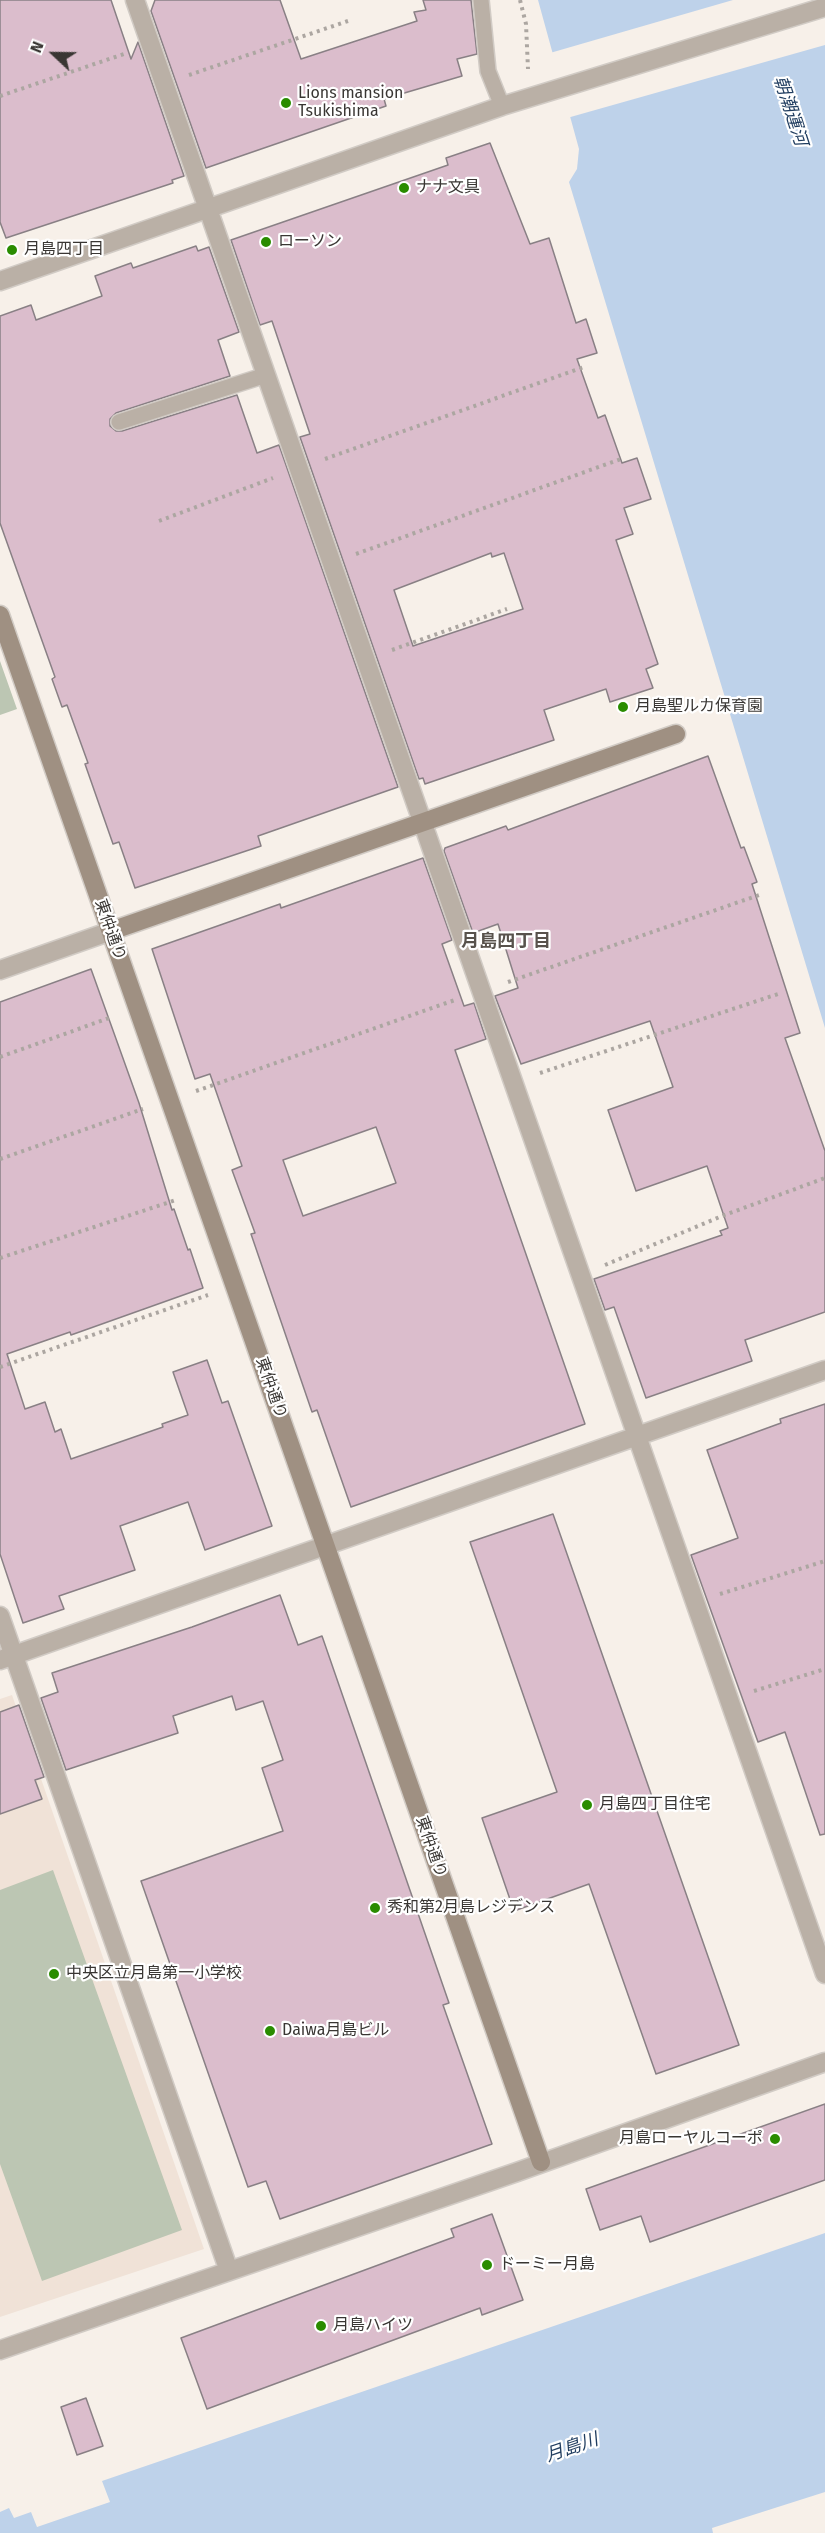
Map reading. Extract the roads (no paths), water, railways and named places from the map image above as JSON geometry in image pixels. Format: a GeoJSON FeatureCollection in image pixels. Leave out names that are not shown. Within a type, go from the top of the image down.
{"type":"FeatureCollection","features":[{"type":"Feature","properties":{"kind":"street"},"geometry":{"type":"LineString","coordinates":[[135,0],[825,1974]]}},
{"type":"Feature","properties":{"kind":"street"},"geometry":{"type":"LineString","coordinates":[[0,281],[502,106],[825,7]]}},
{"type":"Feature","properties":{"kind":"street","name":"東仲通り"},"geometry":{"type":"LineString","coordinates":[[0,615],[542,2162]]}},
{"type":"Feature","properties":{"kind":"street"},"geometry":{"type":"LineString","coordinates":[[0,970],[676,734]]}},
{"type":"Feature","properties":{"kind":"street"},"geometry":{"type":"LineString","coordinates":[[7,1657],[825,1370]]}},
{"type":"Feature","properties":{"kind":"street"},"geometry":{"type":"LineString","coordinates":[[0,1616],[7,1657],[229,2271]]}},
{"type":"Feature","properties":{"kind":"street"},"geometry":{"type":"LineString","coordinates":[[0,2350],[825,2062]]}},
{"type":"Feature","properties":{"kind":"lane"},"geometry":{"type":"LineString","coordinates":[[481,0],[488,71],[502,106]]}},
{"type":"Feature","properties":{"kind":"lane"},"geometry":{"type":"LineString","coordinates":[[119,422],[266,375]]}},
{"type":"Feature","properties":{"kind":"water","name":"朝潮運河"},"geometry":{"type":"Polygon","coordinates":[[[538,0],[825,0],[825,1028],[569,182],[577,169],[579,149],[538,0]]]}},
{"type":"Feature","properties":{"kind":"water","name":"月島川"},"geometry":{"type":"Polygon","coordinates":[[[825,2233],[825,2492],[712,2528],[713,2533],[0,2533],[0,2512],[9,2508],[14,2518],[31,2512],[37,2527],[110,2502],[102,2481],[825,2233]]]}},
{"type":"Feature","properties":{"kind":"place","name":"Lions mansion Tsukishima"},"geometry":{"type":"Point","coordinates":[286,103]}},
{"type":"Feature","properties":{"kind":"place","name":"ナナ文具"},"geometry":{"type":"Point","coordinates":[404,188]}},
{"type":"Feature","properties":{"kind":"place","name":"ローソン"},"geometry":{"type":"Point","coordinates":[266,242]}},
{"type":"Feature","properties":{"kind":"place","name":"月島四丁目"},"geometry":{"type":"Point","coordinates":[12,250]}},
{"type":"Feature","properties":{"kind":"place","name":"月島聖ルカ保育園"},"geometry":{"type":"Point","coordinates":[623,707]}},
{"type":"Feature","properties":{"kind":"place","name":"月島四丁目住宅"},"geometry":{"type":"Point","coordinates":[587,1805]}},
{"type":"Feature","properties":{"kind":"place","name":"秀和第2月島レジデンス"},"geometry":{"type":"Point","coordinates":[375,1908]}},
{"type":"Feature","properties":{"kind":"place","name":"中央区立月島第一小学校"},"geometry":{"type":"Point","coordinates":[54,1974]}},
{"type":"Feature","properties":{"kind":"place","name":"Daiwa月島ビル"},"geometry":{"type":"Point","coordinates":[270,2031]}},
{"type":"Feature","properties":{"kind":"place","name":"月島ローヤルコーポ"},"geometry":{"type":"Point","coordinates":[775,2139]}},
{"type":"Feature","properties":{"kind":"place","name":"ドーミー月島"},"geometry":{"type":"Point","coordinates":[487,2265]}},
{"type":"Feature","properties":{"kind":"place","name":"月島ハイツ"},"geometry":{"type":"Point","coordinates":[321,2326]}},
{"type":"Feature","properties":{"kind":"district","name":"月島四丁目"},"geometry":{"type":"Point","coordinates":[506,942]}}]}
